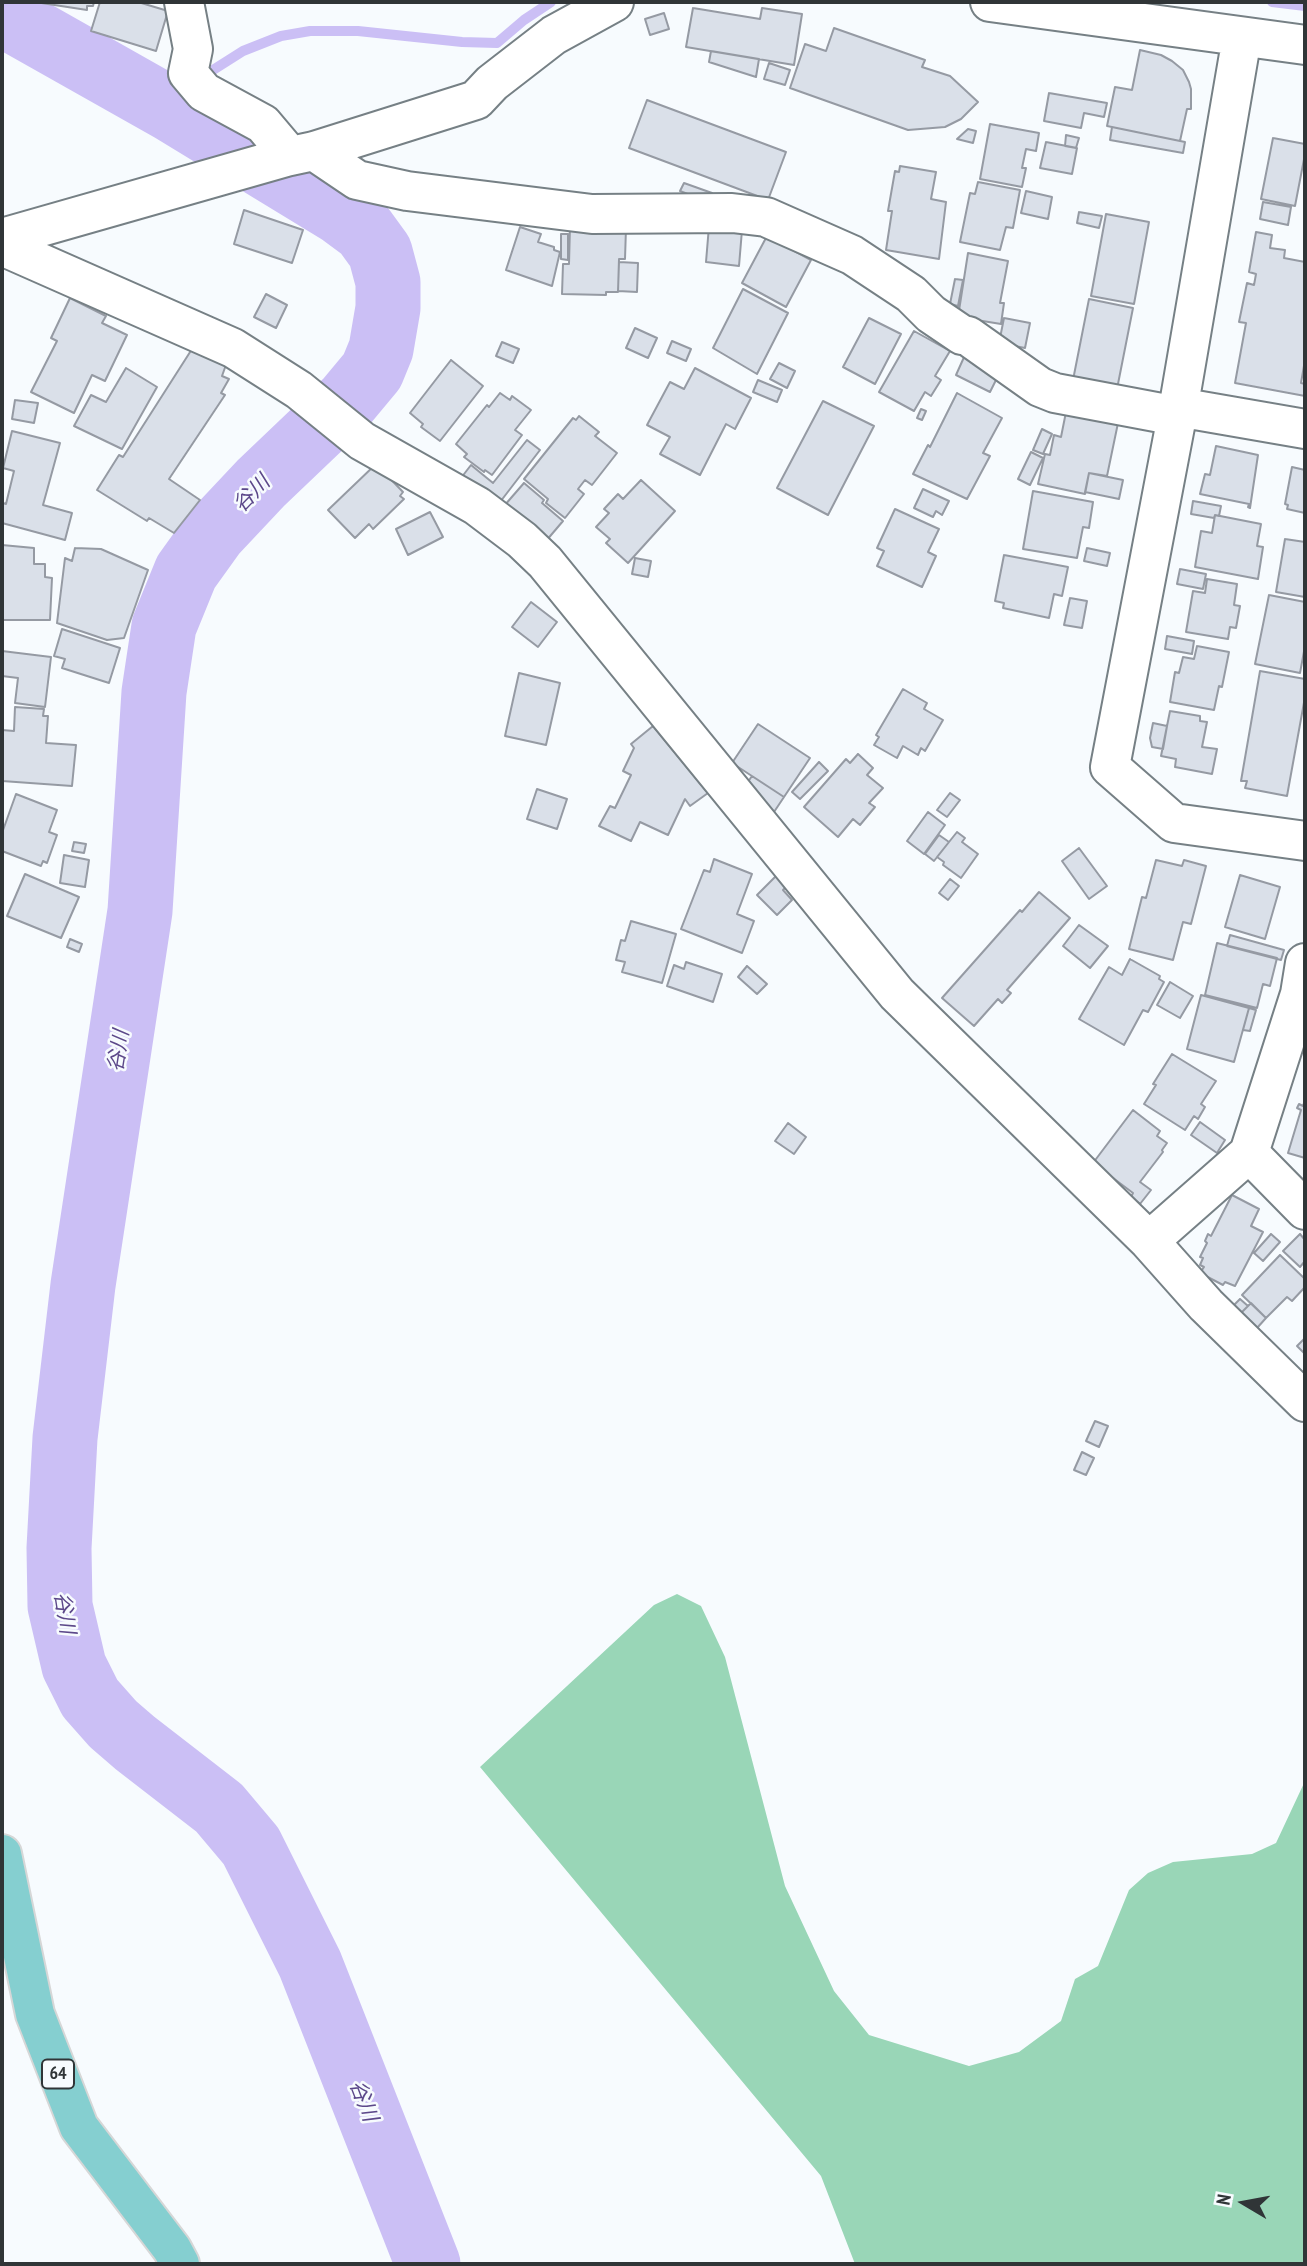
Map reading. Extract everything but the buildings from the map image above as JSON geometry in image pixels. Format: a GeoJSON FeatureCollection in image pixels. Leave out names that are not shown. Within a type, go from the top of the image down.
{"type":"FeatureCollection","features":[{"type":"Feature","properties":{"kind":"main road","name":"64"},"geometry":{"type":"LineString","coordinates":[[2,1854],[34,2014],[79,2127],[172,2249],[180,2264]]}},
{"type":"Feature","properties":{"kind":"street"},"geometry":{"type":"LineString","coordinates":[[184,2],[196,83],[263,124],[297,155],[357,180],[407,191],[592,214],[732,213],[766,217],[821,240],[871,267],[911,294],[932,314],[1040,387],[1064,395],[1305,429]]}},
{"type":"Feature","properties":{"kind":"street"},"geometry":{"type":"LineString","coordinates":[[2,238],[201,183],[476,100],[492,83],[554,35],[614,2]]}},
{"type":"Feature","properties":{"kind":"street"},"geometry":{"type":"LineString","coordinates":[[990,2],[1305,45]]}},
{"type":"Feature","properties":{"kind":"street"},"geometry":{"type":"LineString","coordinates":[[1242,37],[1178,412],[1110,767],[1174,822],[1305,841]]}},
{"type":"Feature","properties":{"kind":"street"},"geometry":{"type":"LineString","coordinates":[[2,246],[233,348],[299,390],[362,441],[477,506],[522,540],[545,562],[897,994],[1149,1241],[1206,1305],[1305,1402]]}},
{"type":"Feature","properties":{"kind":"street"},"geometry":{"type":"LineString","coordinates":[[1149,1241],[1249,1153],[1300,994],[1305,963]]}},
{"type":"Feature","properties":{"kind":"street"},"geometry":{"type":"LineString","coordinates":[[1249,1153],[1305,1210]]}},
{"type":"Feature","properties":{"kind":"green space"},"geometry":{"type":"Polygon","coordinates":[[[677,1594],[701,1606],[725,1657],[785,1886],[834,1991],[869,2035],[969,2066],[1019,2052],[1061,2021],[1075,1979],[1098,1966],[1129,1890],[1148,1873],[1173,1862],[1252,1854],[1276,1843],[1305,1781],[1305,2264],[855,2264],[821,2176],[480,1767],[654,1605],[677,1594]]]}},
{"type":"Feature","properties":{"kind":"waterway"},"geometry":{"type":"LineString","coordinates":[[172,110],[181,98],[213,70],[243,51],[281,36],[310,31],[358,31],[497,43],[551,2]]}},
{"type":"Feature","properties":{"kind":"waterway"},"geometry":{"type":"LineString","coordinates":[[1272,2],[1305,6]]}},
{"type":"Feature","properties":{"kind":"waterway","name":"谷川"},"geometry":{"type":"LineString","coordinates":[[2,14],[172,110],[341,213],[364,230],[380,252],[388,282],[388,308],[381,349],[372,371],[347,401],[261,483],[214,533],[186,572],[164,626],[154,692],[140,911],[83,1285],[65,1438],[59,1548],[60,1606],[74,1666],[90,1698],[113,1724],[135,1743],[219,1808],[251,1846],[310,1964],[428,2264]]}}]}
